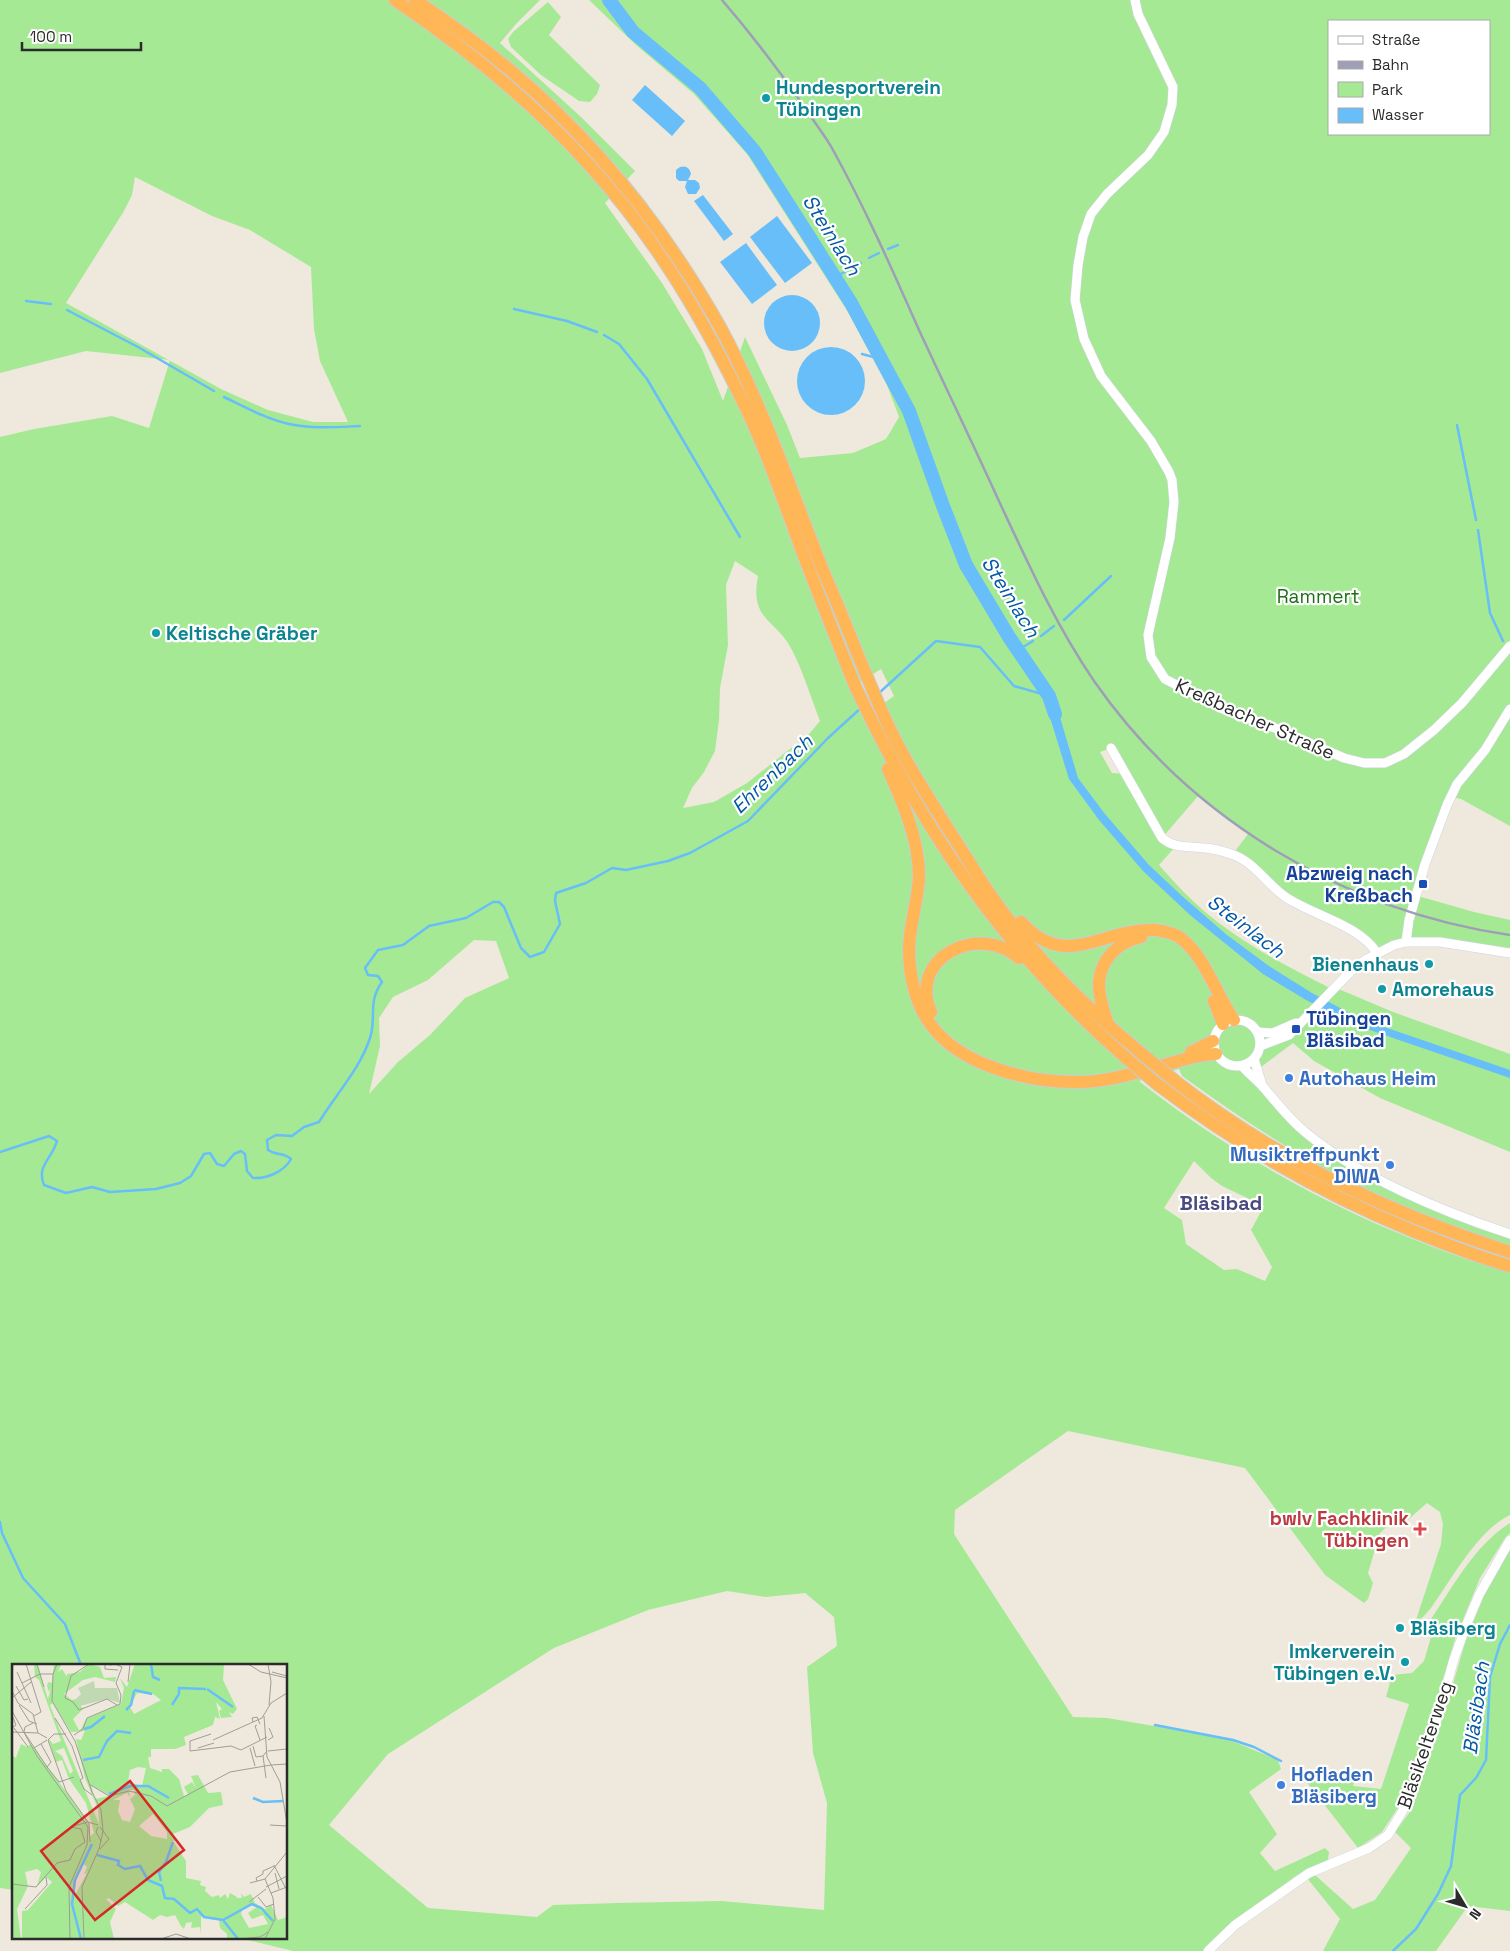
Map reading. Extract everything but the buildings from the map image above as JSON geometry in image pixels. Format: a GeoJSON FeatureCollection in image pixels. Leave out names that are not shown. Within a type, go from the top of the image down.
{"type":"FeatureCollection","features":[{"type":"Feature","properties":{"kind":"highway"},"geometry":{"type":"LineString","coordinates":[[395,0],[456,44],[506,84],[550,125],[592,168],[623,206],[676,279],[740,395],[855,686],[871,720],[920,812],[969,887],[1014,945],[1076,1012],[1126,1058],[1157,1084],[1236,1140],[1331,1194],[1440,1242],[1510,1266]]}},
{"type":"Feature","properties":{"kind":"highway"},"geometry":{"type":"LineString","coordinates":[[415,0],[461,32],[512,72],[557,113],[601,158],[645,212],[686,271],[720,328],[751,390],[778,452],[822,568],[894,737],[933,805],[997,905],[1023,936],[1060,978],[1108,1024],[1174,1081],[1240,1128],[1334,1182],[1432,1225],[1510,1252]]}},
{"type":"Feature","properties":{"kind":"highway"},"geometry":{"type":"LineString","coordinates":[[871,720],[879,747],[910,822],[914,840],[918,877],[909,951],[911,975],[920,1004],[930,1024],[940,1035],[974,1058],[1001,1070],[1036,1079],[1076,1082],[1115,1077],[1195,1056],[1216,1054]]}},
{"type":"Feature","properties":{"kind":"highway"},"geometry":{"type":"LineString","coordinates":[[976,872],[1030,932],[1058,946],[1090,944],[1122,933],[1147,930],[1164,931],[1178,936],[1199,958],[1224,1006],[1229,1022]]}},
{"type":"Feature","properties":{"kind":"highway"},"geometry":{"type":"LineString","coordinates":[[1108,1024],[1100,994],[1099,982],[1107,959],[1128,940],[1148,936],[1163,937],[1186,951],[1196,964],[1218,1010],[1229,1022]]}},
{"type":"Feature","properties":{"kind":"highway"},"geometry":{"type":"LineString","coordinates":[[1076,1012],[1051,993],[1018,956],[1004,947],[988,943],[971,943],[957,947],[943,956],[932,970],[926,985],[926,1002],[934,1019],[964,1047],[986,1060],[1016,1071],[1039,1076],[1073,1077],[1110,1073],[1190,1052],[1213,1041]]}},
{"type":"Feature","properties":{"kind":"street","name":"Kreßbacher Straße"},"geometry":{"type":"LineString","coordinates":[[1135,0],[1138,14],[1173,87],[1172,105],[1164,132],[1148,155],[1126,174],[1091,214],[1083,238],[1075,300],[1084,339],[1101,376],[1151,441],[1172,480],[1174,502],[1170,538],[1148,635],[1150,657],[1165,679],[1225,710],[1252,719],[1344,758],[1364,763],[1385,763],[1404,754],[1434,730],[1483,680],[1494,662],[1510,646]]}},
{"type":"Feature","properties":{"kind":"street"},"geometry":{"type":"LineString","coordinates":[[1406,942],[1409,920],[1426,864],[1447,806],[1457,784],[1485,750],[1510,709]]}},
{"type":"Feature","properties":{"kind":"street"},"geometry":{"type":"LineString","coordinates":[[1111,748],[1162,838],[1169,844],[1205,848],[1233,854],[1245,862],[1286,898],[1363,937],[1377,953]]}},
{"type":"Feature","properties":{"kind":"street"},"geometry":{"type":"LineString","coordinates":[[1260,1046],[1289,1035],[1352,970],[1377,953],[1406,942],[1440,942],[1510,953]]}},
{"type":"Feature","properties":{"kind":"street"},"geometry":{"type":"LineString","coordinates":[[1257,1032],[1278,1032],[1306,1017]]}},
{"type":"Feature","properties":{"kind":"street"},"geometry":{"type":"LineString","coordinates":[[1229,1022],[1246,1022],[1257,1032],[1260,1046],[1254,1059],[1242,1066],[1226,1064],[1216,1054],[1213,1041],[1216,1032],[1229,1022]]}},
{"type":"Feature","properties":{"kind":"street"},"geometry":{"type":"LineString","coordinates":[[1254,1059],[1262,1086]]}},
{"type":"Feature","properties":{"kind":"street"},"geometry":{"type":"LineString","coordinates":[[1242,1066],[1262,1086],[1286,1116],[1320,1144],[1370,1175],[1454,1214],[1510,1234]]}},
{"type":"Feature","properties":{"kind":"street","name":"Bläsikelterweg"},"geometry":{"type":"LineString","coordinates":[[1208,1951],[1235,1925],[1309,1873],[1369,1848],[1388,1835],[1405,1807],[1413,1787],[1432,1736],[1454,1659],[1466,1626],[1479,1595],[1510,1540]]}},
{"type":"Feature","properties":{"kind":"green space","name":"Rammert"},"geometry":{"type":"Polygon","coordinates":[[[0,0],[540,0],[500,43],[581,117],[635,171],[605,203],[662,283],[702,349],[723,401],[745,337],[787,425],[800,458],[853,453],[886,439],[899,417],[887,385],[848,312],[747,154],[694,94],[636,45],[589,0],[1510,0],[1510,826],[1461,799],[1452,797],[1418,896],[1510,920],[1510,953],[1421,941],[1377,953],[1373,947],[1286,898],[1233,854],[1248,834],[1198,796],[1162,838],[1176,846],[1159,865],[1208,915],[1242,939],[1296,970],[1332,989],[1341,990],[1393,1012],[1510,1054],[1510,1152],[1380,1098],[1314,1061],[1293,1043],[1257,1070],[1286,1116],[1370,1175],[1510,1234],[1510,1247],[1404,1206],[1321,1166],[1260,1130],[1182,1076],[1179,1069],[1139,1081],[1198,1125],[1229,1145],[1325,1199],[1435,1248],[1510,1272],[1510,1515],[1498,1522],[1476,1544],[1431,1608],[1422,1618],[1416,1620],[1441,1544],[1443,1524],[1440,1512],[1427,1503],[1401,1526],[1391,1523],[1380,1533],[1368,1573],[1373,1583],[1368,1599],[1364,1603],[1325,1575],[1245,1468],[1068,1431],[955,1510],[954,1534],[1073,1717],[1107,1718],[1225,1738],[1278,1760],[1281,1769],[1249,1792],[1277,1834],[1260,1853],[1275,1871],[1325,1848],[1329,1852],[1328,1860],[1297,1875],[1233,1922],[1203,1951],[293,1951],[240,1938],[288,1938],[288,1664],[12,1664],[12,1890],[0,1888],[0,437],[34,429],[112,416],[149,428],[170,361],[221,389],[268,410],[313,422],[348,422],[320,361],[314,329],[311,267],[250,230],[212,216],[135,177],[132,195],[124,211],[66,303],[168,360],[86,351],[0,373],[0,0]],[[735,561],[726,585],[728,645],[720,688],[719,720],[715,751],[704,772],[692,788],[683,808],[714,802],[747,783],[809,734],[820,721],[793,652],[787,641],[761,612],[756,591],[758,576],[735,561]],[[881,669],[855,686],[865,717],[894,696],[881,669]],[[1111,748],[1100,752],[1112,773],[1125,774],[1111,748]],[[474,940],[428,980],[393,997],[379,1018],[380,1046],[369,1094],[398,1062],[430,1035],[465,998],[509,978],[496,941],[474,940]],[[1194,1161],[1164,1208],[1182,1220],[1186,1244],[1224,1270],[1237,1269],[1265,1281],[1272,1267],[1251,1230],[1264,1206],[1222,1186],[1194,1161]],[[727,1591],[648,1610],[554,1648],[388,1754],[329,1825],[428,1908],[537,1917],[553,1905],[721,1901],[824,1910],[827,1803],[813,1753],[807,1667],[837,1646],[834,1617],[805,1593],[766,1597],[727,1591]]]}},
{"type":"Feature","properties":{"kind":"green space"},"geometry":{"type":"Polygon","coordinates":[[[548,2],[561,17],[549,35],[600,85],[597,94],[590,102],[579,101],[541,75],[511,47],[508,39],[513,32],[548,2]]]}},
{"type":"Feature","properties":{"kind":"green space"},"geometry":{"type":"Polygon","coordinates":[[[1510,1523],[1510,1533],[1480,1578],[1455,1639],[1426,1736],[1403,1800],[1382,1832],[1358,1848],[1306,1781],[1307,1776],[1312,1773],[1341,1780],[1357,1775],[1353,1786],[1381,1789],[1409,1704],[1386,1697],[1392,1675],[1412,1673],[1424,1661],[1433,1630],[1431,1619],[1466,1566],[1486,1542],[1510,1523]]]}},
{"type":"Feature","properties":{"kind":"green space"},"geometry":{"type":"Polygon","coordinates":[[[1510,1550],[1510,1911],[1468,1906],[1436,1951],[1323,1951],[1340,1919],[1307,1878],[1315,1875],[1353,1909],[1375,1900],[1411,1848],[1395,1832],[1412,1809],[1446,1708],[1469,1629],[1491,1580],[1510,1550]]]}},
{"type":"Feature","properties":{"kind":"water"},"geometry":{"type":"Polygon","coordinates":[[[645,85],[685,121],[672,136],[632,100],[645,85]]]}},
{"type":"Feature","properties":{"kind":"water"},"geometry":{"type":"Polygon","coordinates":[[[680,167],[686,167],[690,170],[691,174],[688,180],[695,180],[699,183],[700,188],[696,194],[688,194],[685,187],[687,181],[679,181],[676,178],[676,170],[680,167]]]}},
{"type":"Feature","properties":{"kind":"water"},"geometry":{"type":"Polygon","coordinates":[[[703,195],[733,234],[724,241],[694,201],[703,195]]]}},
{"type":"Feature","properties":{"kind":"water"},"geometry":{"type":"Polygon","coordinates":[[[777,216],[812,263],[785,283],[750,237],[777,216]]]}},
{"type":"Feature","properties":{"kind":"water"},"geometry":{"type":"Polygon","coordinates":[[[746,243],[777,285],[752,304],[720,262],[746,243]]]}},
{"type":"Feature","properties":{"kind":"water"},"geometry":{"type":"Polygon","coordinates":[[[787,295],[797,295],[812,303],[818,312],[820,323],[818,334],[812,343],[797,351],[787,351],[776,346],[769,339],[764,328],[764,318],[769,307],[776,300],[787,295]]]}},
{"type":"Feature","properties":{"kind":"water"},"geometry":{"type":"Polygon","coordinates":[[[831,347],[844,350],[855,357],[862,368],[865,381],[862,394],[855,405],[844,412],[831,415],[818,412],[807,405],[800,394],[797,381],[800,368],[807,357],[818,350],[831,347]]]}},
{"type":"Feature","properties":{"kind":"water"},"geometry":{"type":"Polygon","coordinates":[[[1054,697],[1078,778],[1105,814],[1149,865],[1227,935],[1269,966],[1312,993],[1361,1019],[1510,1070],[1510,1078],[1358,1026],[1306,1000],[1263,974],[1190,915],[1143,871],[1099,820],[1069,779],[1044,698],[1054,697]]]}},
{"type":"Feature","properties":{"kind":"waterway","name":"Steinlach"},"geometry":{"type":"LineString","coordinates":[[609,0],[633,32],[700,88],[755,152],[851,303],[909,411],[966,565],[1009,637],[1049,696],[1055,714]]}},
{"type":"Feature","properties":{"kind":"waterway"},"geometry":{"type":"LineString","coordinates":[[888,249],[898,245]]}},
{"type":"Feature","properties":{"kind":"waterway"},"geometry":{"type":"LineString","coordinates":[[869,258],[879,253]]}},
{"type":"Feature","properties":{"kind":"waterway"},"geometry":{"type":"LineString","coordinates":[[835,277],[861,263]]}},
{"type":"Feature","properties":{"kind":"waterway"},"geometry":{"type":"LineString","coordinates":[[26,301],[51,304]]}},
{"type":"Feature","properties":{"kind":"waterway"},"geometry":{"type":"LineString","coordinates":[[514,309],[567,321],[597,332]]}},
{"type":"Feature","properties":{"kind":"waterway"},"geometry":{"type":"LineString","coordinates":[[67,310],[138,347],[214,391]]}},
{"type":"Feature","properties":{"kind":"waterway"},"geometry":{"type":"LineString","coordinates":[[604,335],[619,344],[647,379],[740,537]]}},
{"type":"Feature","properties":{"kind":"waterway"},"geometry":{"type":"LineString","coordinates":[[862,354],[881,359]]}},
{"type":"Feature","properties":{"kind":"waterway"},"geometry":{"type":"LineString","coordinates":[[224,397],[264,416],[298,426],[360,426]]}},
{"type":"Feature","properties":{"kind":"waterway"},"geometry":{"type":"LineString","coordinates":[[1457,425],[1476,520]]}},
{"type":"Feature","properties":{"kind":"waterway"},"geometry":{"type":"LineString","coordinates":[[1478,530],[1490,613],[1503,641]]}},
{"type":"Feature","properties":{"kind":"waterway"},"geometry":{"type":"LineString","coordinates":[[1064,620],[1111,576]]}},
{"type":"Feature","properties":{"kind":"waterway"},"geometry":{"type":"LineString","coordinates":[[1041,636],[1054,626]]}},
{"type":"Feature","properties":{"kind":"waterway","name":"Ehrenbach"},"geometry":{"type":"LineString","coordinates":[[878,694],[936,641],[980,647],[1014,686],[1049,696]]}},
{"type":"Feature","properties":{"kind":"waterway"},"geometry":{"type":"LineString","coordinates":[[1018,650],[1033,641]]}},
{"type":"Feature","properties":{"kind":"waterway","name":"Ehrenbach"},"geometry":{"type":"LineString","coordinates":[[0,1152],[49,1136],[57,1141],[43,1167],[42,1178],[44,1185],[66,1193],[92,1187],[110,1192],[156,1189],[180,1183],[191,1176],[204,1154],[210,1153],[217,1164],[224,1166],[234,1154],[241,1151],[245,1154],[247,1171],[253,1178],[274,1174],[284,1168],[291,1159],[285,1155],[268,1150],[267,1140],[276,1135],[292,1136],[304,1127],[319,1122],[354,1071],[366,1049],[372,1030],[373,1003],[382,982],[378,976],[368,975],[365,968],[378,950],[403,945],[429,926],[466,918],[493,902],[499,902],[504,907],[521,948],[530,957],[544,952],[560,924],[555,901],[556,893],[586,883],[612,868],[626,870],[668,861],[690,853],[748,821],[828,738],[862,707]]}},
{"type":"Feature","properties":{"kind":"waterway"},"geometry":{"type":"LineString","coordinates":[[0,1522],[2,1533],[23,1578],[65,1624],[81,1664]]}},
{"type":"Feature","properties":{"kind":"waterway","name":"Bläsibach"},"geometry":{"type":"LineString","coordinates":[[1393,1951],[1416,1929],[1438,1894],[1451,1866],[1460,1795],[1476,1778],[1486,1760],[1490,1677],[1500,1644],[1510,1625]]}},
{"type":"Feature","properties":{"kind":"waterway"},"geometry":{"type":"LineString","coordinates":[[1155,1725],[1233,1740],[1254,1747],[1281,1761]]}},
{"type":"Feature","properties":{"kind":"railway"},"geometry":{"type":"LineString","coordinates":[[722,0],[777,69],[833,150],[878,239],[1042,592],[1094,681],[1133,731],[1176,776],[1224,816],[1276,851],[1331,880],[1388,905],[1448,923],[1510,935]]}},
{"type":"Feature","properties":{"kind":"place","name":"Hundesportverein Tübingen"},"geometry":{"type":"Point","coordinates":[766,98]}},
{"type":"Feature","properties":{"kind":"place","name":"Keltische Gräber"},"geometry":{"type":"Point","coordinates":[156,633]}},
{"type":"Feature","properties":{"kind":"place","name":"Abzweig nach Kreßbach"},"geometry":{"type":"Point","coordinates":[1423,884]}},
{"type":"Feature","properties":{"kind":"place","name":"Bienenhaus"},"geometry":{"type":"Point","coordinates":[1429,964]}},
{"type":"Feature","properties":{"kind":"place","name":"Amorehaus"},"geometry":{"type":"Point","coordinates":[1382,989]}},
{"type":"Feature","properties":{"kind":"place","name":"Tübingen Bläsibad"},"geometry":{"type":"Point","coordinates":[1296,1029]}},
{"type":"Feature","properties":{"kind":"place","name":"Autohaus Heim"},"geometry":{"type":"Point","coordinates":[1289,1078]}},
{"type":"Feature","properties":{"kind":"place","name":"Musiktreffpunkt DIWA"},"geometry":{"type":"Point","coordinates":[1390,1165]}},
{"type":"Feature","properties":{"kind":"place","name":"bwlv Fachklinik Tübingen"},"geometry":{"type":"Point","coordinates":[1420,1529]}},
{"type":"Feature","properties":{"kind":"place","name":"Bläsiberg"},"geometry":{"type":"Point","coordinates":[1400,1628]}},
{"type":"Feature","properties":{"kind":"place","name":"Imkerverein Tübingen e.V."},"geometry":{"type":"Point","coordinates":[1405,1662]}},
{"type":"Feature","properties":{"kind":"place","name":"Hofladen Bläsiberg"},"geometry":{"type":"Point","coordinates":[1281,1785]}},
{"type":"Feature","properties":{"kind":"district","name":"Bläsibad"},"geometry":{"type":"Point","coordinates":[1221,1203]}}]}
